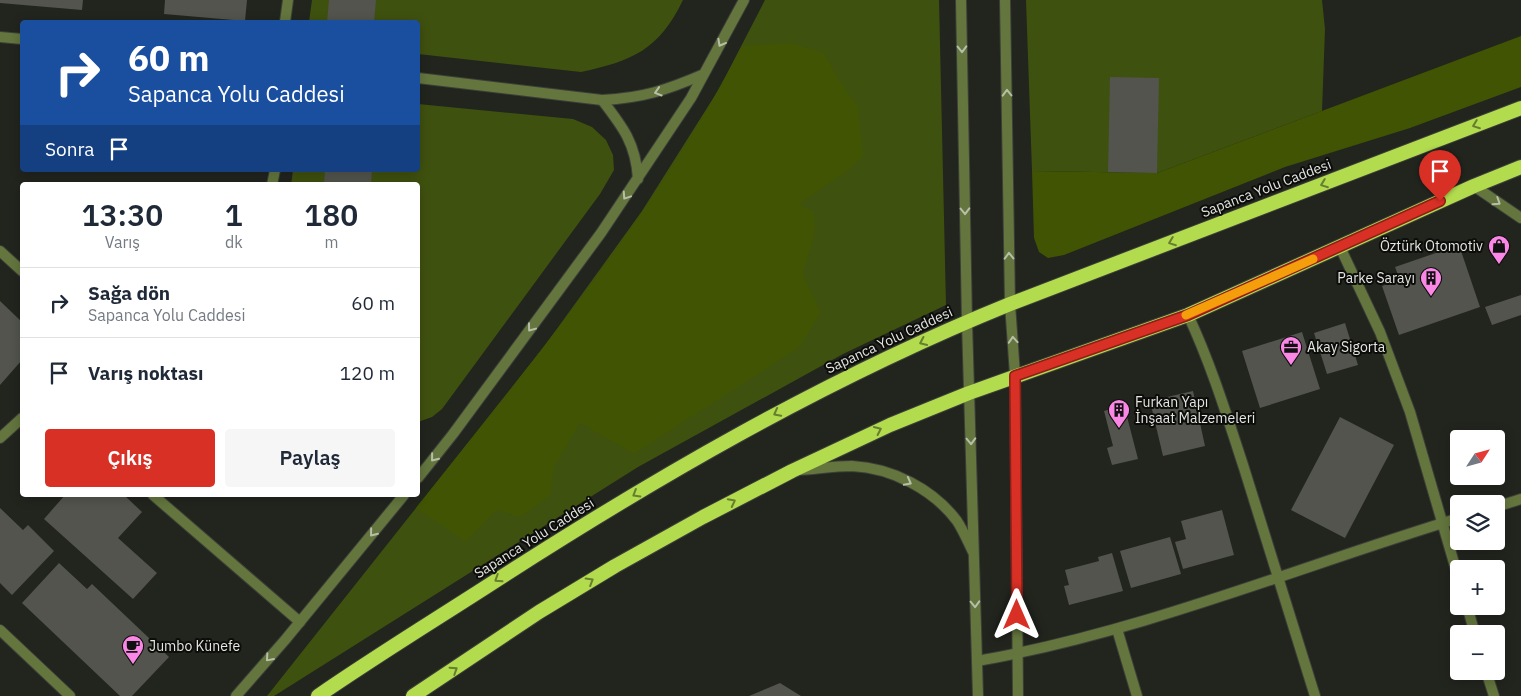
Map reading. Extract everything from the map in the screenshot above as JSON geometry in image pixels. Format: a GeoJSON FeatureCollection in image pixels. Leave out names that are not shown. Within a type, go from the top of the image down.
{"type":"FeatureCollection","features":[{"type":"Feature","properties":{"kind":"highway","name":"Sapanca Yolu Caddesi"},"geometry":{"type":"LineString","coordinates":[[318,696],[549,546],[692,460],[781,411],[856,373],[1010,304],[1521,108]]}},
{"type":"Feature","properties":{"kind":"highway"},"geometry":{"type":"LineString","coordinates":[[413,696],[539,612],[615,566],[792,471],[890,424],[969,392],[1188,315],[1474,186],[1521,167]]}},
{"type":"Feature","properties":{"kind":"street"},"geometry":{"type":"LineString","coordinates":[[285,20],[288,0]]}},
{"type":"Feature","properties":{"kind":"street"},"geometry":{"type":"LineString","coordinates":[[420,475],[459,426],[601,233],[638,179],[691,98],[744,0]]}},
{"type":"Feature","properties":{"kind":"street"},"geometry":{"type":"LineString","coordinates":[[961,0],[967,322],[978,696]]}},
{"type":"Feature","properties":{"kind":"street"},"geometry":{"type":"LineString","coordinates":[[1005,0],[1010,304],[1015,376],[1018,696]]}},
{"type":"Feature","properties":{"kind":"street"},"geometry":{"type":"LineString","coordinates":[[0,37],[20,39]]}},
{"type":"Feature","properties":{"kind":"street"},"geometry":{"type":"LineString","coordinates":[[420,78],[602,100],[630,99],[657,92],[704,74]]}},
{"type":"Feature","properties":{"kind":"street"},"geometry":{"type":"LineString","coordinates":[[602,100],[620,123],[630,141],[637,161],[638,179]]}},
{"type":"Feature","properties":{"kind":"street"},"geometry":{"type":"LineString","coordinates":[[1474,186],[1521,218]]}},
{"type":"Feature","properties":{"kind":"street"},"geometry":{"type":"LineString","coordinates":[[1340,247],[1380,332],[1410,412],[1453,560]]}},
{"type":"Feature","properties":{"kind":"street"},"geometry":{"type":"LineString","coordinates":[[0,251],[20,269]]}},
{"type":"Feature","properties":{"kind":"street"},"geometry":{"type":"LineString","coordinates":[[1188,315],[1215,381],[1279,577],[1315,696]]}},
{"type":"Feature","properties":{"kind":"street"},"geometry":{"type":"LineString","coordinates":[[0,438],[20,420]]}},
{"type":"Feature","properties":{"kind":"street"},"geometry":{"type":"LineString","coordinates":[[792,471],[852,466],[878,470],[901,477],[924,490],[944,506],[958,522],[974,555]]}},
{"type":"Feature","properties":{"kind":"street"},"geometry":{"type":"LineString","coordinates":[[155,497],[300,622]]}},
{"type":"Feature","properties":{"kind":"street"},"geometry":{"type":"LineString","coordinates":[[236,696],[300,622],[402,497]]}},
{"type":"Feature","properties":{"kind":"street"},"geometry":{"type":"LineString","coordinates":[[1505,504],[1521,499]]}},
{"type":"Feature","properties":{"kind":"street"},"geometry":{"type":"LineString","coordinates":[[977,661],[1017,654],[1117,629],[1450,521]]}},
{"type":"Feature","properties":{"kind":"street"},"geometry":{"type":"LineString","coordinates":[[1117,629],[1137,696]]}},
{"type":"Feature","properties":{"kind":"street"},"geometry":{"type":"LineString","coordinates":[[0,630],[70,696]]}},
{"type":"Feature","properties":{"kind":"street"},"geometry":{"type":"LineString","coordinates":[[1489,680],[1494,696]]}},
{"type":"Feature","properties":{"kind":"green space"},"geometry":{"type":"Polygon","coordinates":[[[312,0],[683,0],[664,31],[642,51],[615,63],[581,72],[420,54],[420,20],[309,20],[312,0]]]}},
{"type":"Feature","properties":{"kind":"green space"},"geometry":{"type":"Polygon","coordinates":[[[765,0],[939,0],[946,305],[843,354],[638,467],[274,696],[267,696],[546,344],[642,211],[719,89],[765,0]]]}},
{"type":"Feature","properties":{"kind":"green space"},"geometry":{"type":"Polygon","coordinates":[[[1026,0],[1322,0],[1325,29],[1322,111],[1157,173],[1032,171],[1026,0]]]}},
{"type":"Feature","properties":{"kind":"green space"},"geometry":{"type":"Polygon","coordinates":[[[1521,36],[1521,87],[1410,128],[1285,167],[1064,255],[1048,258],[1039,252],[1034,238],[1032,171],[1157,173],[1521,36]]]}},
{"type":"Feature","properties":{"kind":"green space"},"geometry":{"type":"Polygon","coordinates":[[[792,43],[824,53],[839,80],[858,106],[863,156],[849,170],[799,204],[814,212],[815,233],[803,274],[821,312],[800,347],[634,454],[580,423],[554,467],[550,496],[520,517],[496,510],[466,542],[416,508],[548,342],[631,227],[671,168],[708,108],[742,46],[792,43]]]}},
{"type":"Feature","properties":{"kind":"green space"},"geometry":{"type":"Polygon","coordinates":[[[420,104],[573,119],[592,127],[606,140],[613,155],[614,170],[600,194],[442,409],[432,417],[420,421],[420,182],[291,182],[293,172],[420,172],[420,104]]]}},
{"type":"Feature","properties":{"kind":"building"},"geometry":{"type":"Polygon","coordinates":[[[0,0],[83,0],[82,10],[0,3],[0,0]]]}},
{"type":"Feature","properties":{"kind":"building"},"geometry":{"type":"Polygon","coordinates":[[[165,0],[247,0],[245,20],[164,14],[165,0]]]}},
{"type":"Feature","properties":{"kind":"building"},"geometry":{"type":"Polygon","coordinates":[[[329,0],[376,0],[374,20],[327,20],[329,0]]]}},
{"type":"Feature","properties":{"kind":"building"},"geometry":{"type":"Polygon","coordinates":[[[1110,77],[1159,78],[1157,173],[1108,172],[1110,77]]]}},
{"type":"Feature","properties":{"kind":"building"},"geometry":{"type":"Polygon","coordinates":[[[325,172],[372,172],[371,182],[324,182],[325,172]]]}},
{"type":"Feature","properties":{"kind":"building","name":"Parke Sarayı"},"geometry":{"type":"Polygon","coordinates":[[[1459,245],[1480,307],[1399,335],[1382,286],[1400,280],[1395,267],[1459,245]]]}},
{"type":"Feature","properties":{"kind":"building"},"geometry":{"type":"Polygon","coordinates":[[[1521,295],[1521,315],[1492,325],[1485,307],[1521,295]]]}},
{"type":"Feature","properties":{"kind":"building"},"geometry":{"type":"Polygon","coordinates":[[[0,301],[20,320],[20,362],[0,385],[0,301]]]}},
{"type":"Feature","properties":{"kind":"building"},"geometry":{"type":"Polygon","coordinates":[[[1345,323],[1358,365],[1327,374],[1314,333],[1345,323]]]}},
{"type":"Feature","properties":{"kind":"building"},"geometry":{"type":"Polygon","coordinates":[[[1302,332],[1320,389],[1260,408],[1242,351],[1302,332]]]}},
{"type":"Feature","properties":{"kind":"building"},"geometry":{"type":"Polygon","coordinates":[[[1193,391],[1205,446],[1163,456],[1150,401],[1193,391]]]}},
{"type":"Feature","properties":{"kind":"building","name":"Furkan Yapı İnşaat Malzemeleri"},"geometry":{"type":"Polygon","coordinates":[[[1124,405],[1138,459],[1112,465],[1107,448],[1113,446],[1104,411],[1124,405]]]}},
{"type":"Feature","properties":{"kind":"building"},"geometry":{"type":"Polygon","coordinates":[[[1340,417],[1394,445],[1345,538],[1291,510],[1340,417]]]}},
{"type":"Feature","properties":{"kind":"building"},"geometry":{"type":"Polygon","coordinates":[[[63,497],[126,497],[142,512],[118,538],[157,573],[133,599],[44,519],[63,497]]]}},
{"type":"Feature","properties":{"kind":"building"},"geometry":{"type":"Polygon","coordinates":[[[0,508],[23,530],[28,525],[54,551],[12,595],[0,583],[0,508]]]}},
{"type":"Feature","properties":{"kind":"building"},"geometry":{"type":"Polygon","coordinates":[[[1222,510],[1234,555],[1183,569],[1175,542],[1186,539],[1181,521],[1222,510]]]}},
{"type":"Feature","properties":{"kind":"building"},"geometry":{"type":"Polygon","coordinates":[[[1170,537],[1181,574],[1131,588],[1120,551],[1170,537]]]}},
{"type":"Feature","properties":{"kind":"building"},"geometry":{"type":"Polygon","coordinates":[[[1112,553],[1123,591],[1069,605],[1064,586],[1069,585],[1065,570],[1099,561],[1098,557],[1112,553]]]}},
{"type":"Feature","properties":{"kind":"building"},"geometry":{"type":"Polygon","coordinates":[[[59,563],[87,589],[92,584],[169,657],[132,696],[120,696],[22,603],[59,563]]]}},
{"type":"Feature","properties":{"kind":"building"},"geometry":{"type":"Polygon","coordinates":[[[780,683],[801,696],[749,696],[780,683]]]}},
{"type":"Feature","properties":{"kind":"slow traffic"},"geometry":{"type":"LineString","coordinates":[[1186,315],[1313,259]]}},
{"type":"Feature","properties":{"kind":"place","name":"Öztürk Otomotiv"},"geometry":{"type":"Point","coordinates":[1499,265]}},
{"type":"Feature","properties":{"kind":"place","name":"Parke Sarayı"},"geometry":{"type":"Point","coordinates":[1431,297]}},
{"type":"Feature","properties":{"kind":"place","name":"Akay Sigorta"},"geometry":{"type":"Point","coordinates":[1291,366]}},
{"type":"Feature","properties":{"kind":"place","name":"Furkan Yapı İnşaat Malzemeleri"},"geometry":{"type":"Point","coordinates":[1119,429]}},
{"type":"Feature","properties":{"kind":"place","name":"Jumbo Künefe"},"geometry":{"type":"Point","coordinates":[133,665]}},
{"type":"Feature","properties":{"kind":"route"},"geometry":{"type":"LineString","coordinates":[[1017,615],[1015,376],[1188,315],[1440,201]]}}]}
